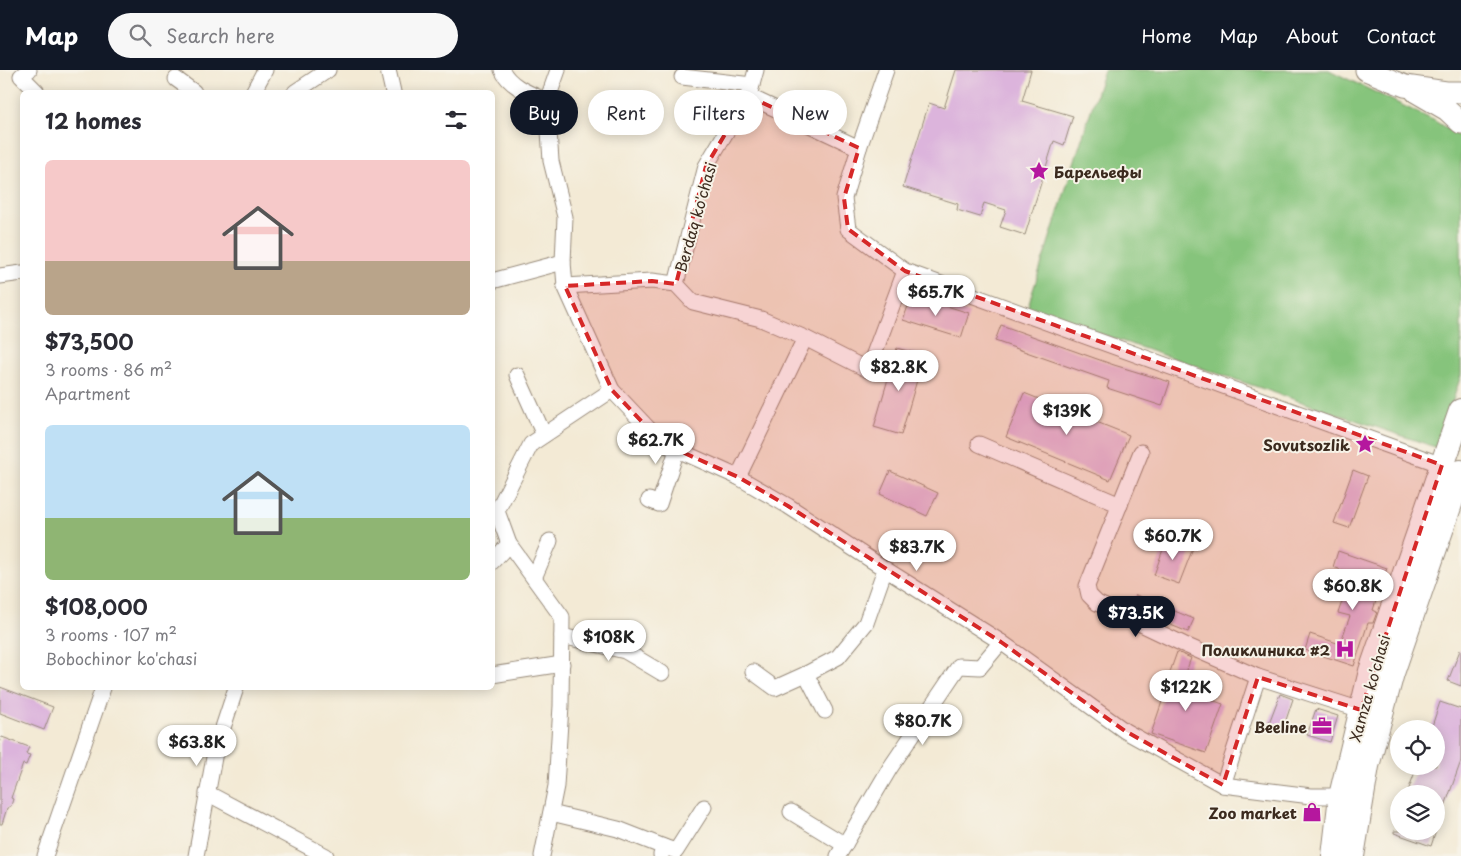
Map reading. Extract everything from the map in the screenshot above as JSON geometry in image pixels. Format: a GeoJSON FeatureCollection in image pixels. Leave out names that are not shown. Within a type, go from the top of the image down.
{"type":"FeatureCollection","features":[{"type":"Feature","properties":{"kind":"main road"},"geometry":{"type":"LineString","coordinates":[[1366,70],[1405,86],[1447,110],[1461,123]]}},
{"type":"Feature","properties":{"kind":"main road"},"geometry":{"type":"LineString","coordinates":[[1405,86],[1446,92],[1461,92]]}},
{"type":"Feature","properties":{"kind":"main road","name":"Xamza ko'chasi"},"geometry":{"type":"LineString","coordinates":[[1352,856],[1367,766],[1392,673],[1456,474],[1461,411]]}},
{"type":"Feature","properties":{"kind":"main road","name":"Xamza ko'chasi"},"geometry":{"type":"LineString","coordinates":[[1334,856],[1341,796],[1371,671],[1456,474]]}},
{"type":"Feature","properties":{"kind":"street"},"geometry":{"type":"LineString","coordinates":[[29,70],[22,76],[35,90]]}},
{"type":"Feature","properties":{"kind":"street"},"geometry":{"type":"LineString","coordinates":[[254,90],[265,70]]}},
{"type":"Feature","properties":{"kind":"street"},"geometry":{"type":"LineString","coordinates":[[298,90],[328,70]]}},
{"type":"Feature","properties":{"kind":"street"},"geometry":{"type":"LineString","coordinates":[[388,70],[393,90]]}},
{"type":"Feature","properties":{"kind":"street"},"geometry":{"type":"LineString","coordinates":[[502,70],[505,75],[523,90]]}},
{"type":"Feature","properties":{"kind":"street"},"geometry":{"type":"LineString","coordinates":[[551,90],[558,70]]}},
{"type":"Feature","properties":{"kind":"street"},"geometry":{"type":"LineString","coordinates":[[886,70],[844,198],[848,229],[906,271],[1456,474]]}},
{"type":"Feature","properties":{"kind":"street"},"geometry":{"type":"LineString","coordinates":[[682,77],[752,83],[859,148]]}},
{"type":"Feature","properties":{"kind":"street"},"geometry":{"type":"LineString","coordinates":[[176,79],[191,90]]}},
{"type":"Feature","properties":{"kind":"street","name":"Berdaq ko'chasi"},"geometry":{"type":"LineString","coordinates":[[676,284],[706,166],[752,83]]}},
{"type":"Feature","properties":{"kind":"street"},"geometry":{"type":"LineString","coordinates":[[549,135],[551,161],[566,217],[563,262],[565,286],[612,390],[662,443],[738,477],[788,506],[885,570],[1001,642],[1125,731],[1223,785],[1311,796],[1341,796]]}},
{"type":"Feature","properties":{"kind":"street"},"geometry":{"type":"LineString","coordinates":[[495,280],[563,262]]}},
{"type":"Feature","properties":{"kind":"street"},"geometry":{"type":"LineString","coordinates":[[565,286],[652,281],[676,284],[693,302],[761,319],[805,338],[868,370],[906,271]]}},
{"type":"Feature","properties":{"kind":"street"},"geometry":{"type":"LineString","coordinates":[[0,276],[20,273]]}},
{"type":"Feature","properties":{"kind":"street"},"geometry":{"type":"LineString","coordinates":[[738,477],[805,338]]}},
{"type":"Feature","properties":{"kind":"street"},"geometry":{"type":"LineString","coordinates":[[516,375],[544,435]]}},
{"type":"Feature","properties":{"kind":"street"},"geometry":{"type":"LineString","coordinates":[[542,856],[556,786],[561,706],[562,618],[509,544],[495,510],[531,444],[612,390]]}},
{"type":"Feature","properties":{"kind":"street"},"geometry":{"type":"LineString","coordinates":[[979,444],[1120,505]]}},
{"type":"Feature","properties":{"kind":"street"},"geometry":{"type":"LineString","coordinates":[[649,500],[659,504],[677,450]]}},
{"type":"Feature","properties":{"kind":"street"},"geometry":{"type":"LineString","coordinates":[[1141,452],[1087,586],[1089,595],[1097,603],[1258,677],[1361,710]]}},
{"type":"Feature","properties":{"kind":"street"},"geometry":{"type":"LineString","coordinates":[[534,578],[550,541]]}},
{"type":"Feature","properties":{"kind":"street"},"geometry":{"type":"LineString","coordinates":[[495,559],[509,544]]}},
{"type":"Feature","properties":{"kind":"street"},"geometry":{"type":"LineString","coordinates":[[753,672],[774,688],[838,657],[866,623],[885,570]]}},
{"type":"Feature","properties":{"kind":"street"},"geometry":{"type":"LineString","coordinates":[[562,636],[625,651],[662,673]]}},
{"type":"Feature","properties":{"kind":"street"},"geometry":{"type":"LineString","coordinates":[[791,812],[842,851],[890,768],[959,666],[980,667],[1001,642]]}},
{"type":"Feature","properties":{"kind":"street"},"geometry":{"type":"LineString","coordinates":[[495,675],[562,664]]}},
{"type":"Feature","properties":{"kind":"street"},"geometry":{"type":"LineString","coordinates":[[806,674],[825,711]]}},
{"type":"Feature","properties":{"kind":"street"},"geometry":{"type":"LineString","coordinates":[[1223,785],[1258,677]]}},
{"type":"Feature","properties":{"kind":"street"},"geometry":{"type":"LineString","coordinates":[[45,856],[102,690]]}},
{"type":"Feature","properties":{"kind":"street"},"geometry":{"type":"LineString","coordinates":[[196,856],[215,752],[235,690]]}},
{"type":"Feature","properties":{"kind":"street"},"geometry":{"type":"LineString","coordinates":[[207,793],[326,856]]}},
{"type":"Feature","properties":{"kind":"street"},"geometry":{"type":"LineString","coordinates":[[551,813],[618,829],[662,851],[676,851],[704,806]]}},
{"type":"Feature","properties":{"kind":"highlighted area"},"geometry":{"type":"Polygon","coordinates":[[[748,96],[859,148],[844,198],[848,229],[905,271],[1442,465],[1361,710],[1258,677],[1223,785],[1125,731],[1001,642],[788,506],[738,477],[662,443],[612,390],[565,286],[652,281],[676,284],[706,166],[748,96]]]}},
{"type":"Feature","properties":{"kind":"green space"},"geometry":{"type":"Polygon","coordinates":[[[1104,70],[1329,70],[1435,121],[1461,138],[1461,375],[1438,448],[1027,309],[1104,70]]]}},
{"type":"Feature","properties":{"kind":"building"},"geometry":{"type":"Polygon","coordinates":[[[956,70],[1031,70],[1022,101],[1073,116],[1064,145],[1054,141],[1025,235],[1000,227],[1006,210],[984,203],[980,217],[957,210],[958,204],[903,187],[929,103],[944,108],[956,70]]]}},
{"type":"Feature","properties":{"kind":"building"},"geometry":{"type":"Polygon","coordinates":[[[912,295],[969,313],[961,338],[903,320],[912,295]]]}},
{"type":"Feature","properties":{"kind":"building"},"geometry":{"type":"Polygon","coordinates":[[[1001,325],[1114,365],[1170,382],[1162,406],[1107,388],[1109,381],[995,341],[1001,325]]]}},
{"type":"Feature","properties":{"kind":"building"},"geometry":{"type":"Polygon","coordinates":[[[897,348],[924,356],[901,435],[874,427],[897,348]]]}},
{"type":"Feature","properties":{"kind":"building"},"geometry":{"type":"Polygon","coordinates":[[[1024,393],[1129,435],[1110,480],[1006,437],[1024,393]]]}},
{"type":"Feature","properties":{"kind":"building"},"geometry":{"type":"Polygon","coordinates":[[[1353,470],[1368,476],[1349,528],[1334,523],[1353,470]]]}},
{"type":"Feature","properties":{"kind":"building"},"geometry":{"type":"Polygon","coordinates":[[[890,471],[938,493],[927,516],[880,494],[890,471]]]}},
{"type":"Feature","properties":{"kind":"building"},"geometry":{"type":"Polygon","coordinates":[[[1167,538],[1193,548],[1179,584],[1154,575],[1167,538]]]}},
{"type":"Feature","properties":{"kind":"building"},"geometry":{"type":"Polygon","coordinates":[[[1338,551],[1387,568],[1373,610],[1377,612],[1373,623],[1368,623],[1354,666],[1305,650],[1310,634],[1340,644],[1350,616],[1338,613],[1343,599],[1354,603],[1363,577],[1333,567],[1338,551]]]}},
{"type":"Feature","properties":{"kind":"building"},"geometry":{"type":"Polygon","coordinates":[[[1136,595],[1194,619],[1188,632],[1131,609],[1136,595]]]}},
{"type":"Feature","properties":{"kind":"building"},"geometry":{"type":"Polygon","coordinates":[[[1461,650],[1461,686],[1448,681],[1461,650]]]}},
{"type":"Feature","properties":{"kind":"building"},"geometry":{"type":"Polygon","coordinates":[[[1177,652],[1191,658],[1180,689],[1223,704],[1206,753],[1151,734],[1177,652]]]}},
{"type":"Feature","properties":{"kind":"building"},"geometry":{"type":"Polygon","coordinates":[[[0,687],[53,707],[44,730],[0,713],[0,687]]]}},
{"type":"Feature","properties":{"kind":"building"},"geometry":{"type":"Polygon","coordinates":[[[1280,694],[1293,699],[1283,729],[1269,723],[1280,694]]]}},
{"type":"Feature","properties":{"kind":"building"},"geometry":{"type":"Polygon","coordinates":[[[1440,702],[1461,709],[1461,761],[1445,806],[1445,785],[1410,785],[1414,775],[1445,775],[1445,720],[1434,720],[1440,702]]]}},
{"type":"Feature","properties":{"kind":"building"},"geometry":{"type":"Polygon","coordinates":[[[1316,709],[1338,716],[1330,742],[1307,735],[1316,709]]]}},
{"type":"Feature","properties":{"kind":"building"},"geometry":{"type":"Polygon","coordinates":[[[2,737],[29,747],[26,754],[30,755],[26,765],[23,764],[11,798],[13,799],[11,806],[7,808],[2,824],[0,824],[0,744],[2,737]]]}},
{"type":"Feature","properties":{"kind":"building"},"geometry":{"type":"Polygon","coordinates":[[[1414,840],[1433,840],[1431,846],[1414,840]]]}},
{"type":"Feature","properties":{"kind":"place","name":"Барельефы"},"geometry":{"type":"Point","coordinates":[1039,171]}},
{"type":"Feature","properties":{"kind":"place","name":"Sovutsozlik"},"geometry":{"type":"Point","coordinates":[1365,444]}},
{"type":"Feature","properties":{"kind":"place","name":"Поликлиника #2"},"geometry":{"type":"Point","coordinates":[1345,649]}},
{"type":"Feature","properties":{"kind":"place","name":"Beeline"},"geometry":{"type":"Point","coordinates":[1322,726]}},
{"type":"Feature","properties":{"kind":"place","name":"Zoo market"},"geometry":{"type":"Point","coordinates":[1312,812]}}]}
